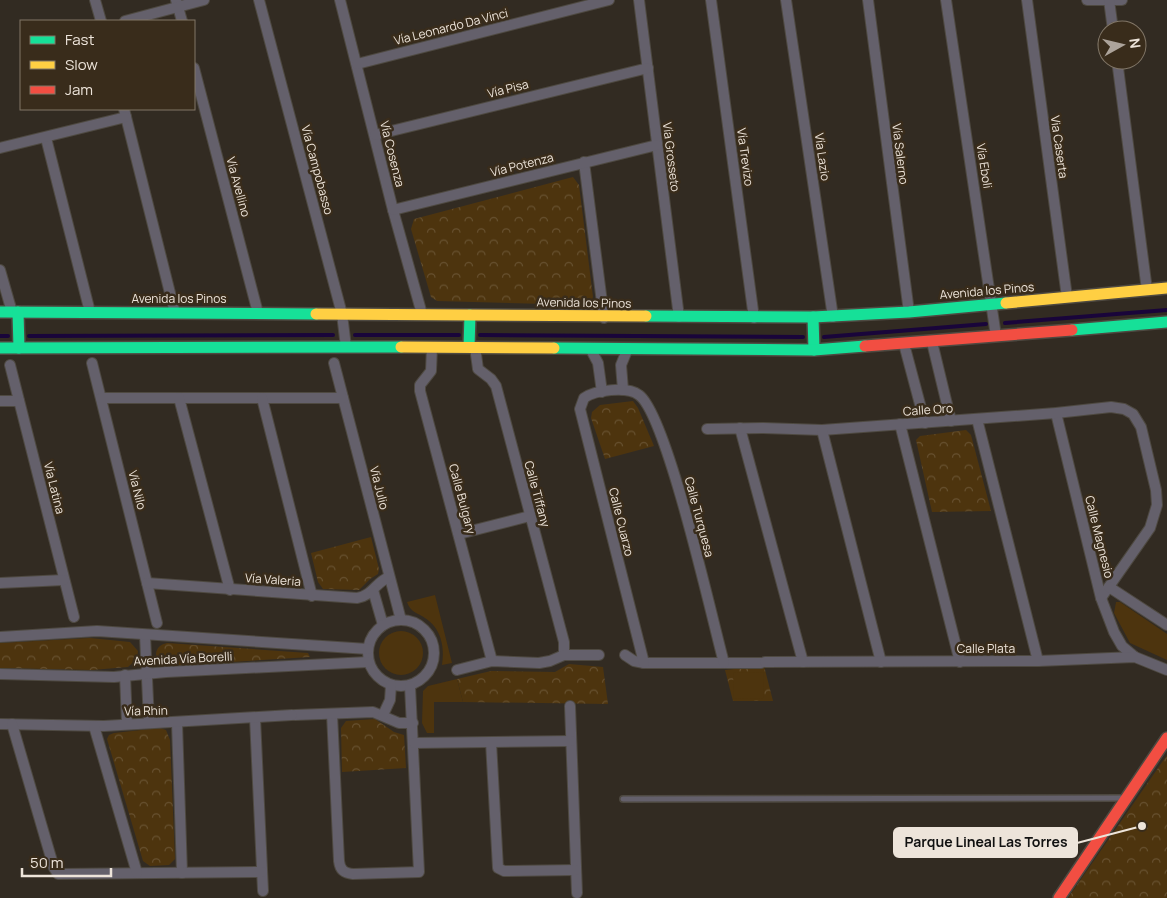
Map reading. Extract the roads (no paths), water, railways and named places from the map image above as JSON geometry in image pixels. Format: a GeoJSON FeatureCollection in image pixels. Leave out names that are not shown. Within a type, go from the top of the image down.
{"type":"FeatureCollection","features":[{"type":"Feature","properties":{"kind":"street"},"geometry":{"type":"LineString","coordinates":[[95,0],[101,20]]}},
{"type":"Feature","properties":{"kind":"street"},"geometry":{"type":"LineString","coordinates":[[128,20],[177,4],[204,0]]}},
{"type":"Feature","properties":{"kind":"street","name":"Vía Campobasso"},"geometry":{"type":"LineString","coordinates":[[259,0],[342,314],[346,348]]}},
{"type":"Feature","properties":{"kind":"street","name":"Vía Cosenza"},"geometry":{"type":"LineString","coordinates":[[340,0],[393,210],[422,314]]}},
{"type":"Feature","properties":{"kind":"street","name":"Vía Leonardo Da Vinci"},"geometry":{"type":"LineString","coordinates":[[357,64],[609,0]]}},
{"type":"Feature","properties":{"kind":"street","name":"Vía Grosseto"},"geometry":{"type":"LineString","coordinates":[[639,0],[679,317]]}},
{"type":"Feature","properties":{"kind":"street","name":"Vía Trevizo"},"geometry":{"type":"LineString","coordinates":[[711,0],[754,318]]}},
{"type":"Feature","properties":{"kind":"street","name":"Vía Lazio"},"geometry":{"type":"LineString","coordinates":[[786,0],[833,317]]}},
{"type":"Feature","properties":{"kind":"street","name":"Vía Salerno"},"geometry":{"type":"LineString","coordinates":[[868,0],[909,312]]}},
{"type":"Feature","properties":{"kind":"street","name":"Vía Eboli"},"geometry":{"type":"LineString","coordinates":[[946,0],[993,304],[996,336]]}},
{"type":"Feature","properties":{"kind":"street","name":"Via Caserta"},"geometry":{"type":"LineString","coordinates":[[1027,0],[1066,297]]}},
{"type":"Feature","properties":{"kind":"street"},"geometry":{"type":"LineString","coordinates":[[1087,0],[1122,0]]}},
{"type":"Feature","properties":{"kind":"street"},"geometry":{"type":"LineString","coordinates":[[1109,1],[1112,20]]}},
{"type":"Feature","properties":{"kind":"street"},"geometry":{"type":"LineString","coordinates":[[177,4],[182,20]]}},
{"type":"Feature","properties":{"kind":"street","name":"Vía Pisa"},"geometry":{"type":"LineString","coordinates":[[375,135],[648,68]]}},
{"type":"Feature","properties":{"kind":"street"},"geometry":{"type":"LineString","coordinates":[[1118,70],[1146,290]]}},
{"type":"Feature","properties":{"kind":"street","name":"Vía Avellino"},"geometry":{"type":"LineString","coordinates":[[195,72],[258,313]]}},
{"type":"Feature","properties":{"kind":"street"},"geometry":{"type":"LineString","coordinates":[[0,148],[46,138],[125,113],[175,313]]}},
{"type":"Feature","properties":{"kind":"street"},"geometry":{"type":"LineString","coordinates":[[46,138],[90,312]]}},
{"type":"Feature","properties":{"kind":"street","name":"Vía Potenza"},"geometry":{"type":"LineString","coordinates":[[393,210],[657,145]]}},
{"type":"Feature","properties":{"kind":"street"},"geometry":{"type":"LineString","coordinates":[[584,162],[604,318]]}},
{"type":"Feature","properties":{"kind":"street"},"geometry":{"type":"LineString","coordinates":[[0,270],[19,348]]}},
{"type":"Feature","properties":{"kind":"street","name":"Avenida los Pinos"},"geometry":{"type":"LineString","coordinates":[[10,312],[422,314],[604,318],[833,317],[909,312],[1167,288]]}},
{"type":"Feature","properties":{"kind":"street"},"geometry":{"type":"LineString","coordinates":[[470,316],[472,347]]}},
{"type":"Feature","properties":{"kind":"street"},"geometry":{"type":"LineString","coordinates":[[813,317],[814,350]]}},
{"type":"Feature","properties":{"kind":"street"},"geometry":{"type":"LineString","coordinates":[[0,348],[472,347],[814,350],[1167,322]]}},
{"type":"Feature","properties":{"kind":"street"},"geometry":{"type":"LineString","coordinates":[[932,342],[951,421]]}},
{"type":"Feature","properties":{"kind":"street"},"geometry":{"type":"LineString","coordinates":[[904,344],[924,423]]}},
{"type":"Feature","properties":{"kind":"street","name":"Calle Bulgary"},"geometry":{"type":"LineString","coordinates":[[432,347],[431,371],[420,384],[420,391],[492,660]]}},
{"type":"Feature","properties":{"kind":"street","name":"Calle Tiffany"},"geometry":{"type":"LineString","coordinates":[[472,347],[478,369],[491,379],[496,386],[564,642],[564,655]]}},
{"type":"Feature","properties":{"kind":"street"},"geometry":{"type":"LineString","coordinates":[[590,348],[598,363],[597,393],[626,390],[621,365],[628,348]]}},
{"type":"Feature","properties":{"kind":"street","name":"Vía Nilo"},"geometry":{"type":"LineString","coordinates":[[92,363],[157,623]]}},
{"type":"Feature","properties":{"kind":"street","name":"Vía Julio"},"geometry":{"type":"LineString","coordinates":[[334,363],[389,577],[402,620]]}},
{"type":"Feature","properties":{"kind":"street","name":"Vía Latina"},"geometry":{"type":"LineString","coordinates":[[10,365],[74,616]]}},
{"type":"Feature","properties":{"kind":"street","name":"Calle Turquesa"},"geometry":{"type":"LineString","coordinates":[[626,390],[642,398],[669,454],[724,663]]}},
{"type":"Feature","properties":{"kind":"street","name":"Calle Cuarzo"},"geometry":{"type":"LineString","coordinates":[[597,393],[584,398],[580,409],[644,663]]}},
{"type":"Feature","properties":{"kind":"street"},"geometry":{"type":"LineString","coordinates":[[101,398],[343,398]]}},
{"type":"Feature","properties":{"kind":"street"},"geometry":{"type":"LineString","coordinates":[[179,398],[230,590]]}},
{"type":"Feature","properties":{"kind":"street"},"geometry":{"type":"LineString","coordinates":[[262,398],[312,596]]}},
{"type":"Feature","properties":{"kind":"street"},"geometry":{"type":"LineString","coordinates":[[0,401],[19,401]]}},
{"type":"Feature","properties":{"kind":"street","name":"Calle Oro"},"geometry":{"type":"LineString","coordinates":[[707,429],[822,430],[1056,413],[1111,407],[1124,409],[1133,414],[1141,427],[1156,490],[1155,517],[1150,528],[1109,587]]}},
{"type":"Feature","properties":{"kind":"street","name":"Calle Magnesio"},"geometry":{"type":"LineString","coordinates":[[1056,413],[1101,598],[1114,632],[1122,646],[1136,657]]}},
{"type":"Feature","properties":{"kind":"street"},"geometry":{"type":"LineString","coordinates":[[977,419],[1038,662]]}},
{"type":"Feature","properties":{"kind":"street"},"geometry":{"type":"LineString","coordinates":[[900,424],[960,662]]}},
{"type":"Feature","properties":{"kind":"street"},"geometry":{"type":"LineString","coordinates":[[740,428],[803,662]]}},
{"type":"Feature","properties":{"kind":"street"},"geometry":{"type":"LineString","coordinates":[[822,430],[881,662]]}},
{"type":"Feature","properties":{"kind":"street"},"geometry":{"type":"LineString","coordinates":[[459,534],[530,516]]}},
{"type":"Feature","properties":{"kind":"street","name":"Vía Valeria"},"geometry":{"type":"LineString","coordinates":[[147,583],[357,598],[366,596],[379,582],[389,577]]}},
{"type":"Feature","properties":{"kind":"street"},"geometry":{"type":"LineString","coordinates":[[0,583],[64,580]]}},
{"type":"Feature","properties":{"kind":"street"},"geometry":{"type":"LineString","coordinates":[[1101,598],[1109,587],[1167,625]]}},
{"type":"Feature","properties":{"kind":"street"},"geometry":{"type":"LineString","coordinates":[[372,590],[383,625]]}},
{"type":"Feature","properties":{"kind":"street"},"geometry":{"type":"LineString","coordinates":[[402,620],[412,622],[425,630],[433,644],[434,654],[427,674],[410,686],[391,685],[377,676],[368,662],[368,650],[375,631],[383,625],[402,620]]}},
{"type":"Feature","properties":{"kind":"street","name":"Avenida Vía Borelli"},"geometry":{"type":"LineString","coordinates":[[0,637],[97,631],[368,650]]}},
{"type":"Feature","properties":{"kind":"street"},"geometry":{"type":"LineString","coordinates":[[145,635],[149,722]]}},
{"type":"Feature","properties":{"kind":"street"},"geometry":{"type":"LineString","coordinates":[[334,648],[334,664]]}},
{"type":"Feature","properties":{"kind":"street"},"geometry":{"type":"LineString","coordinates":[[457,670],[492,660],[550,662],[564,655],[599,655]]}},
{"type":"Feature","properties":{"kind":"street"},"geometry":{"type":"LineString","coordinates":[[625,655],[634,661],[644,663]]}},
{"type":"Feature","properties":{"kind":"street","name":"Calle Plata"},"geometry":{"type":"LineString","coordinates":[[644,663],[1038,662],[1136,657],[1167,670]]}},
{"type":"Feature","properties":{"kind":"street","name":"Avenida Vía Borelli"},"geometry":{"type":"LineString","coordinates":[[0,674],[102,677],[146,673],[368,662]]}},
{"type":"Feature","properties":{"kind":"street"},"geometry":{"type":"LineString","coordinates":[[124,676],[127,723]]}},
{"type":"Feature","properties":{"kind":"street"},"geometry":{"type":"LineString","coordinates":[[383,714],[390,700],[391,685]]}},
{"type":"Feature","properties":{"kind":"street"},"geometry":{"type":"LineString","coordinates":[[332,714],[339,861],[344,872],[353,874],[419,872],[410,686]]}},
{"type":"Feature","properties":{"kind":"street"},"geometry":{"type":"LineString","coordinates":[[570,706],[577,893]]}},
{"type":"Feature","properties":{"kind":"street","name":"Vía Rhin"},"geometry":{"type":"LineString","coordinates":[[0,724],[94,726],[373,712],[383,714],[399,723],[413,723]]}},
{"type":"Feature","properties":{"kind":"street"},"geometry":{"type":"LineString","coordinates":[[255,718],[263,891]]}},
{"type":"Feature","properties":{"kind":"street"},"geometry":{"type":"LineString","coordinates":[[177,723],[182,873]]}},
{"type":"Feature","properties":{"kind":"street"},"geometry":{"type":"LineString","coordinates":[[12,724],[54,868],[58,874],[262,872]]}},
{"type":"Feature","properties":{"kind":"street"},"geometry":{"type":"LineString","coordinates":[[94,726],[136,873]]}},
{"type":"Feature","properties":{"kind":"street"},"geometry":{"type":"LineString","coordinates":[[1059,898],[1167,738]]}},
{"type":"Feature","properties":{"kind":"street"},"geometry":{"type":"LineString","coordinates":[[414,743],[571,741]]}},
{"type":"Feature","properties":{"kind":"street"},"geometry":{"type":"LineString","coordinates":[[491,742],[496,863],[499,869],[576,870]]}},
{"type":"Feature","properties":{"kind":"lane"},"geometry":{"type":"LineString","coordinates":[[623,799],[1125,798]]}},
{"type":"Feature","properties":{"kind":"waterway"},"geometry":{"type":"LineString","coordinates":[[1005,323],[1167,310]]}},
{"type":"Feature","properties":{"kind":"waterway"},"geometry":{"type":"LineString","coordinates":[[824,337],[986,324]]}},
{"type":"Feature","properties":{"kind":"waterway"},"geometry":{"type":"LineString","coordinates":[[29,336],[333,335]]}},
{"type":"Feature","properties":{"kind":"waterway"},"geometry":{"type":"LineString","coordinates":[[355,335],[459,335]]}},
{"type":"Feature","properties":{"kind":"waterway"},"geometry":{"type":"LineString","coordinates":[[480,335],[803,337]]}},
{"type":"Feature","properties":{"kind":"waterway"},"geometry":{"type":"LineString","coordinates":[[0,336],[8,336]]}},
{"type":"Feature","properties":{"kind":"place","name":"Parque Lineal Las Torres"},"geometry":{"type":"Point","coordinates":[1142,826]}}]}
